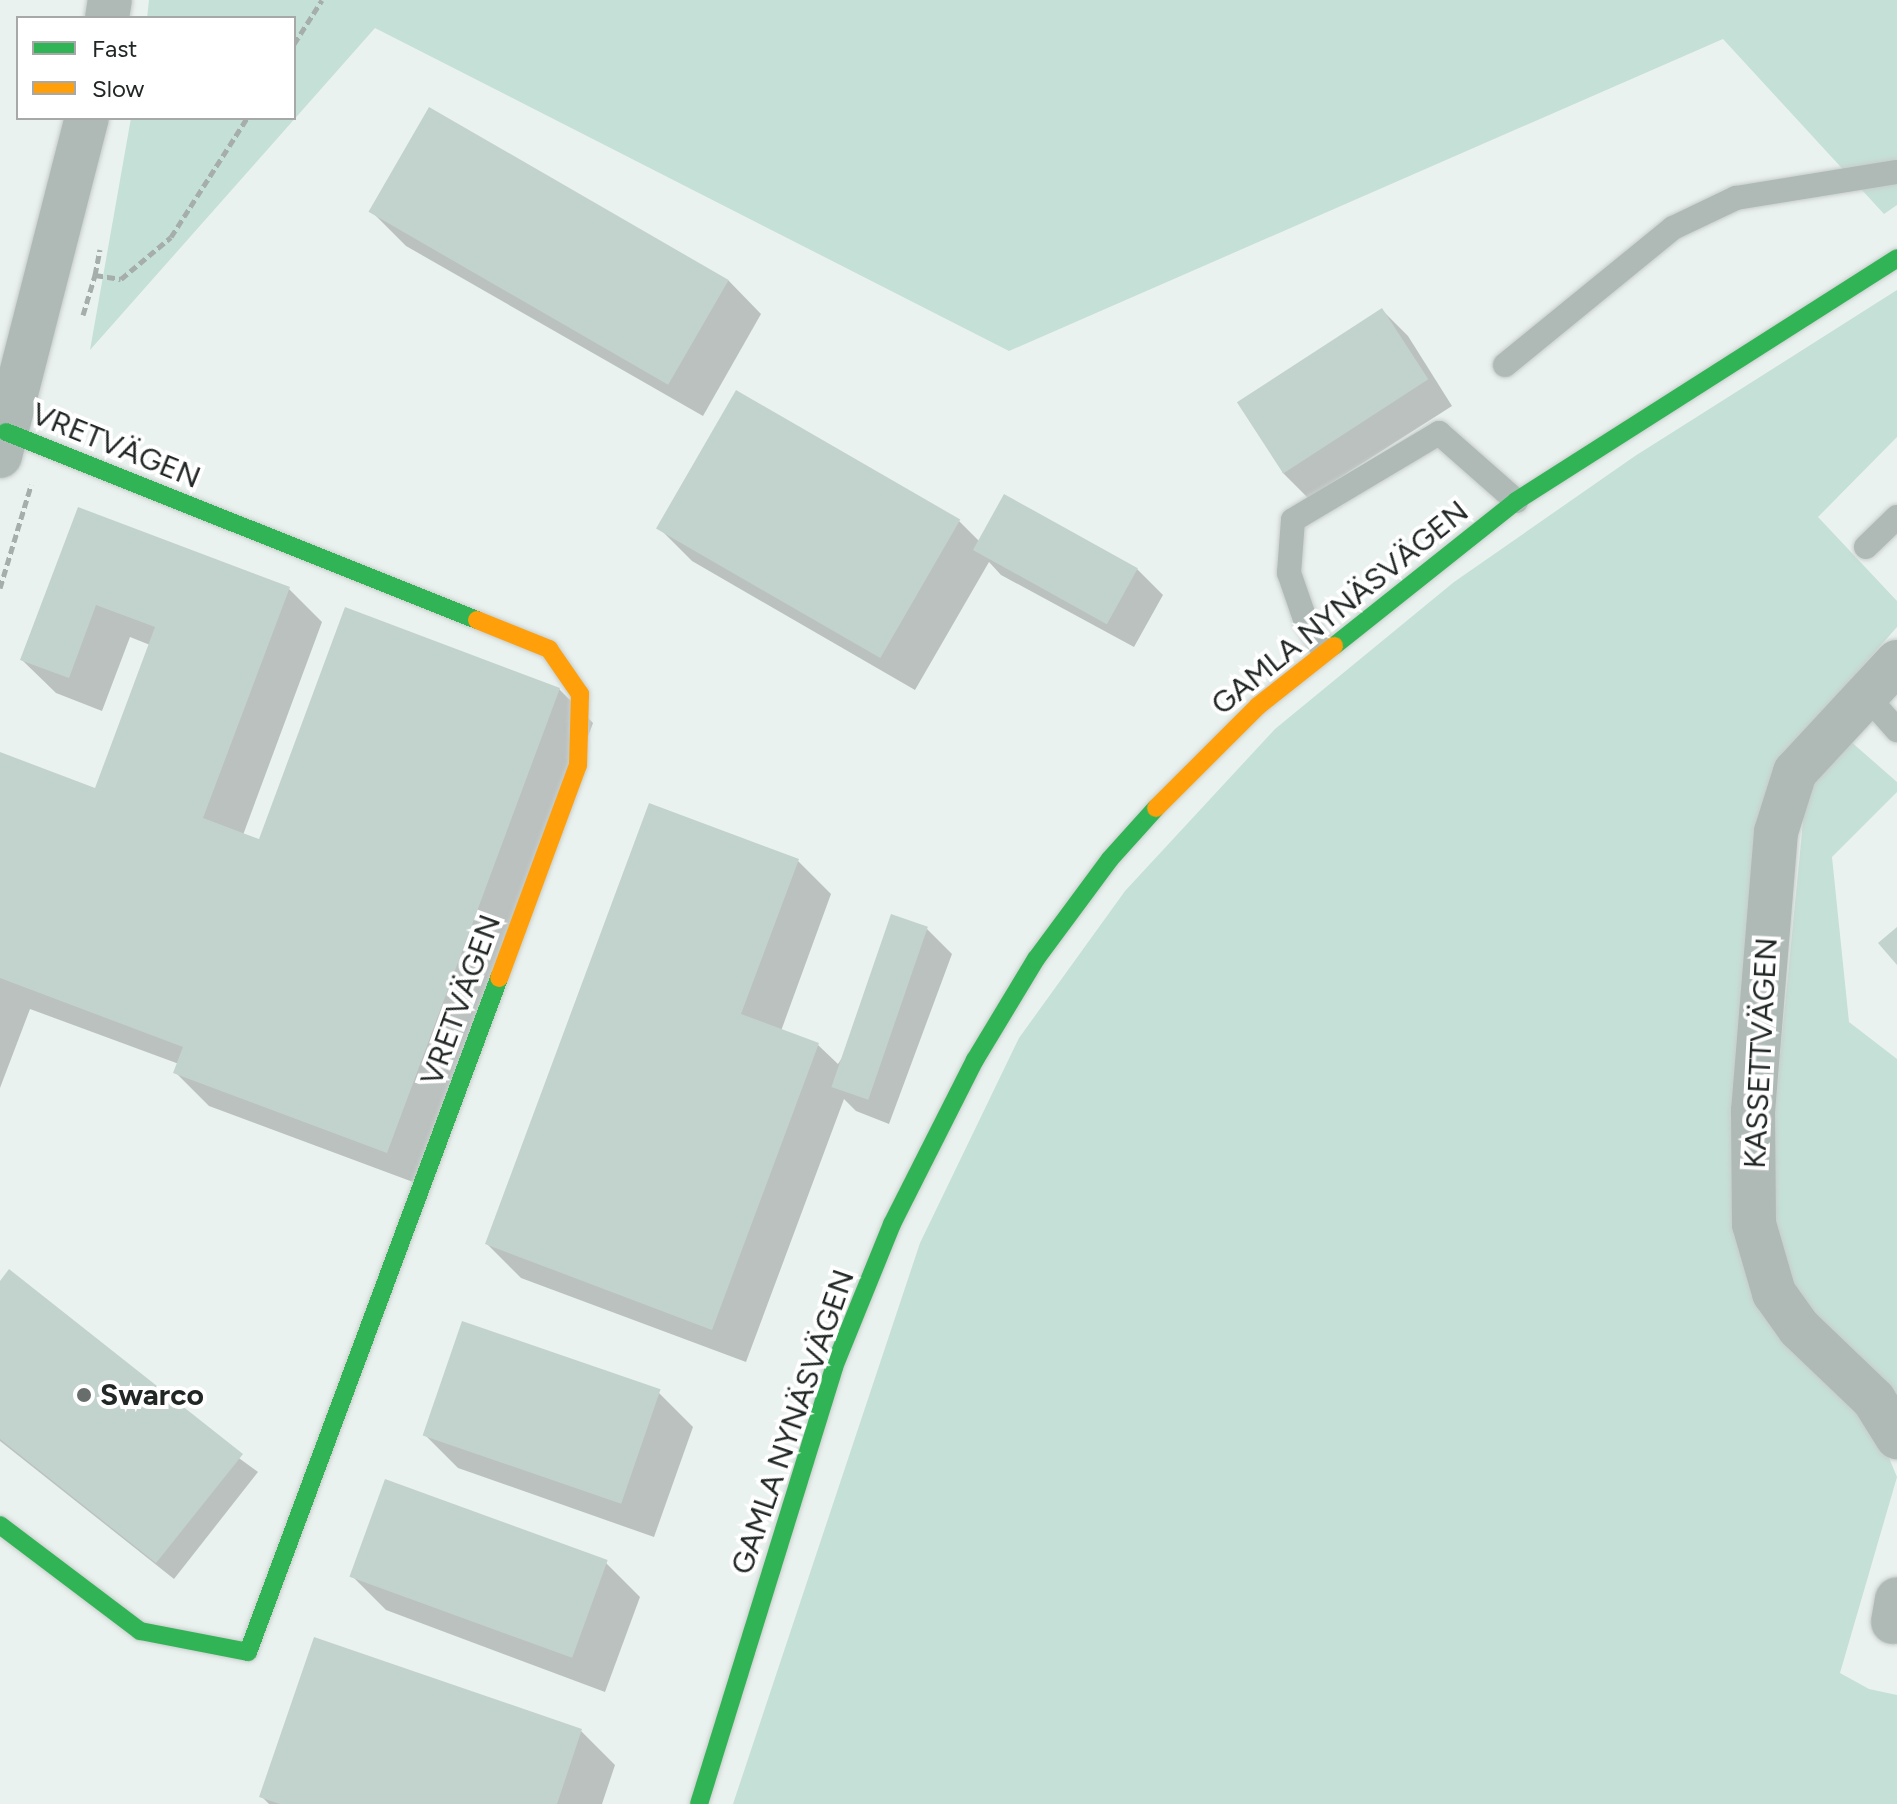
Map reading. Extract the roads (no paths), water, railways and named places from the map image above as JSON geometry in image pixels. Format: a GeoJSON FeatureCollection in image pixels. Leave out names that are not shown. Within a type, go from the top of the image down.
{"type":"FeatureCollection","features":[{"type":"Feature","properties":{"kind":"street"},"geometry":{"type":"LineString","coordinates":[[16,445],[87,120]]}},
{"type":"Feature","properties":{"kind":"street","name":"GAMLA NYNÄSVÄGEN"},"geometry":{"type":"LineString","coordinates":[[699,1804],[834,1367],[892,1224],[975,1060],[1036,959],[1110,859],[1176,785],[1323,650],[1516,501],[1897,258]]}},
{"type":"Feature","properties":{"kind":"street","name":"VRETVÄGEN"},"geometry":{"type":"LineString","coordinates":[[0,1525],[140,1631],[248,1652],[572,779],[578,750],[580,694],[549,649],[16,445]]}},
{"type":"Feature","properties":{"kind":"street","name":"KASSETTVÄGEN"},"geometry":{"type":"LineString","coordinates":[[1897,662],[1795,772],[1776,832],[1753,1111],[1754,1224],[1774,1293],[1799,1328],[1874,1400],[1897,1437]]}},
{"type":"Feature","properties":{"kind":"lane"},"geometry":{"type":"LineString","coordinates":[[1505,365],[1673,228],[1736,198],[1897,172]]}},
{"type":"Feature","properties":{"kind":"lane"},"geometry":{"type":"LineString","coordinates":[[1323,650],[1306,622],[1289,573],[1293,520],[1439,433],[1516,501]]}},
{"type":"Feature","properties":{"kind":"lane"},"geometry":{"type":"LineString","coordinates":[[1866,547],[1897,517]]}},
{"type":"Feature","properties":{"kind":"lane"},"geometry":{"type":"LineString","coordinates":[[1866,695],[1897,730]]}},
{"type":"Feature","properties":{"kind":"place","name":"Swarco"},"geometry":{"type":"Point","coordinates":[84,1395]}}]}
